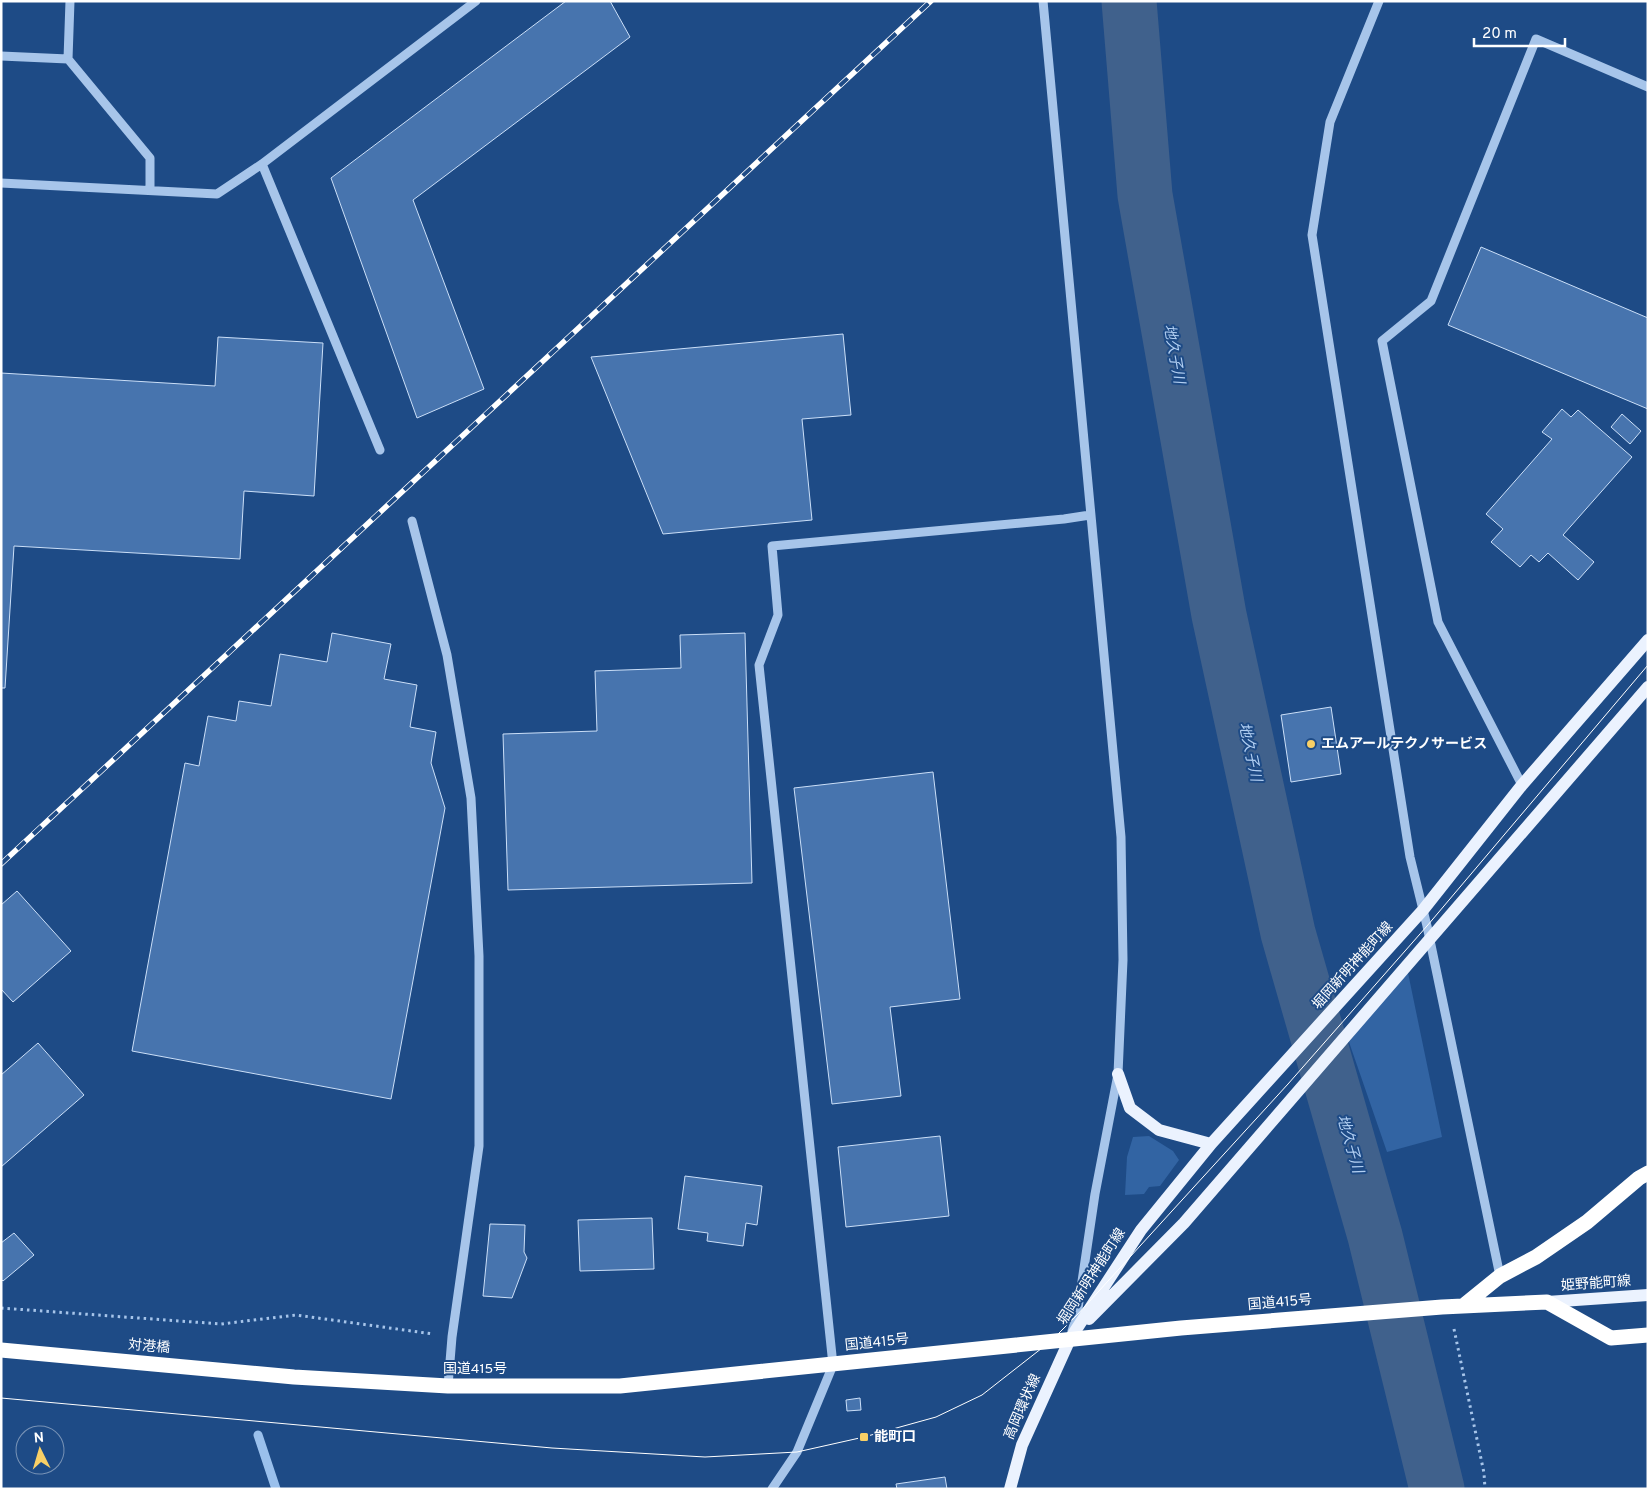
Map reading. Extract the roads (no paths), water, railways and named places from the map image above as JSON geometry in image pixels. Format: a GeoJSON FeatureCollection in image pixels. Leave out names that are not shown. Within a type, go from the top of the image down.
{"type":"FeatureCollection","features":[{"type":"Feature","properties":{"kind":"highway"},"geometry":{"type":"LineString","coordinates":[[1452,1307],[1500,1276],[1536,1257],[1587,1222],[1638,1178],[1648,1173]]}},
{"type":"Feature","properties":{"kind":"highway","name":"国道415号"},"geometry":{"type":"LineString","coordinates":[[294,1376],[448,1386],[620,1386],[1070,1339],[1358,1312],[1547,1302]]}},
{"type":"Feature","properties":{"kind":"highway"},"geometry":{"type":"LineString","coordinates":[[1547,1302],[1611,1338],[1648,1335]]}},
{"type":"Feature","properties":{"kind":"highway","name":"対港橋"},"geometry":{"type":"LineString","coordinates":[[1,1350],[294,1376]]}},
{"type":"Feature","properties":{"kind":"main road","name":"堀岡新明神能町線"},"geometry":{"type":"LineString","coordinates":[[1070,1339],[1141,1230],[1211,1144],[1423,910],[1522,785],[1648,640]]}},
{"type":"Feature","properties":{"kind":"main road","name":"堀岡新明神能町線"},"geometry":{"type":"LineString","coordinates":[[1070,1339],[1184,1223],[1648,687]]}},
{"type":"Feature","properties":{"kind":"main road"},"geometry":{"type":"LineString","coordinates":[[1118,1074],[1130,1108],[1160,1130],[1211,1144]]}},
{"type":"Feature","properties":{"kind":"main road","name":"姫野能町線"},"geometry":{"type":"LineString","coordinates":[[1547,1302],[1648,1295]]}},
{"type":"Feature","properties":{"kind":"main road","name":"高岡環状線"},"geometry":{"type":"LineString","coordinates":[[1010,1489],[1022,1445],[1070,1339]]}},
{"type":"Feature","properties":{"kind":"street"},"geometry":{"type":"LineString","coordinates":[[70,1],[68,59],[150,158],[150,190]]}},
{"type":"Feature","properties":{"kind":"street"},"geometry":{"type":"LineString","coordinates":[[1,183],[217,194],[262,164],[476,1]]}},
{"type":"Feature","properties":{"kind":"street"},"geometry":{"type":"LineString","coordinates":[[1043,1],[1121,836],[1123,960],[1118,1074],[1095,1194],[1077,1315],[1070,1339]]}},
{"type":"Feature","properties":{"kind":"street"},"geometry":{"type":"LineString","coordinates":[[1379,1],[1330,122],[1312,235],[1410,857],[1430,940],[1500,1276]]}},
{"type":"Feature","properties":{"kind":"street"},"geometry":{"type":"LineString","coordinates":[[1522,785],[1438,622],[1382,341],[1431,301],[1536,39],[1648,87]]}},
{"type":"Feature","properties":{"kind":"street"},"geometry":{"type":"LineString","coordinates":[[1,56],[68,59]]}},
{"type":"Feature","properties":{"kind":"street"},"geometry":{"type":"LineString","coordinates":[[262,164],[380,450]]}},
{"type":"Feature","properties":{"kind":"street"},"geometry":{"type":"LineString","coordinates":[[772,1489],[797,1452],[833,1365],[759,666],[778,615],[772,546],[1090,515]]}},
{"type":"Feature","properties":{"kind":"street"},"geometry":{"type":"LineString","coordinates":[[412,521],[447,655],[471,798],[479,956],[479,1146],[452,1337],[448,1386]]}},
{"type":"Feature","properties":{"kind":"waterway","name":"地久子川"},"geometry":{"type":"LineString","coordinates":[[1129,1],[1145,195],[1219,615],[1288,933],[1375,1236],[1437,1489]]}},
{"type":"Feature","properties":{"kind":"waterway"},"geometry":{"type":"LineString","coordinates":[[258,1435],[276,1489]]}},
{"type":"Feature","properties":{"kind":"tram line"},"geometry":{"type":"LineString","coordinates":[[1,1398],[552,1448],[705,1457],[797,1452],[864,1437],[936,1417],[982,1395],[1051,1341],[1077,1315],[1288,1084],[1427,926],[1648,665]]}},
{"type":"Feature","properties":{"kind":"railway"},"geometry":{"type":"LineString","coordinates":[[1,864],[931,1]]}},
{"type":"Feature","properties":{"kind":"place","name":"エムアールテクノサービス"},"geometry":{"type":"Point","coordinates":[1311,744]}},
{"type":"Feature","properties":{"kind":"place","name":"能町口"},"geometry":{"type":"Point","coordinates":[864,1437]}}]}
